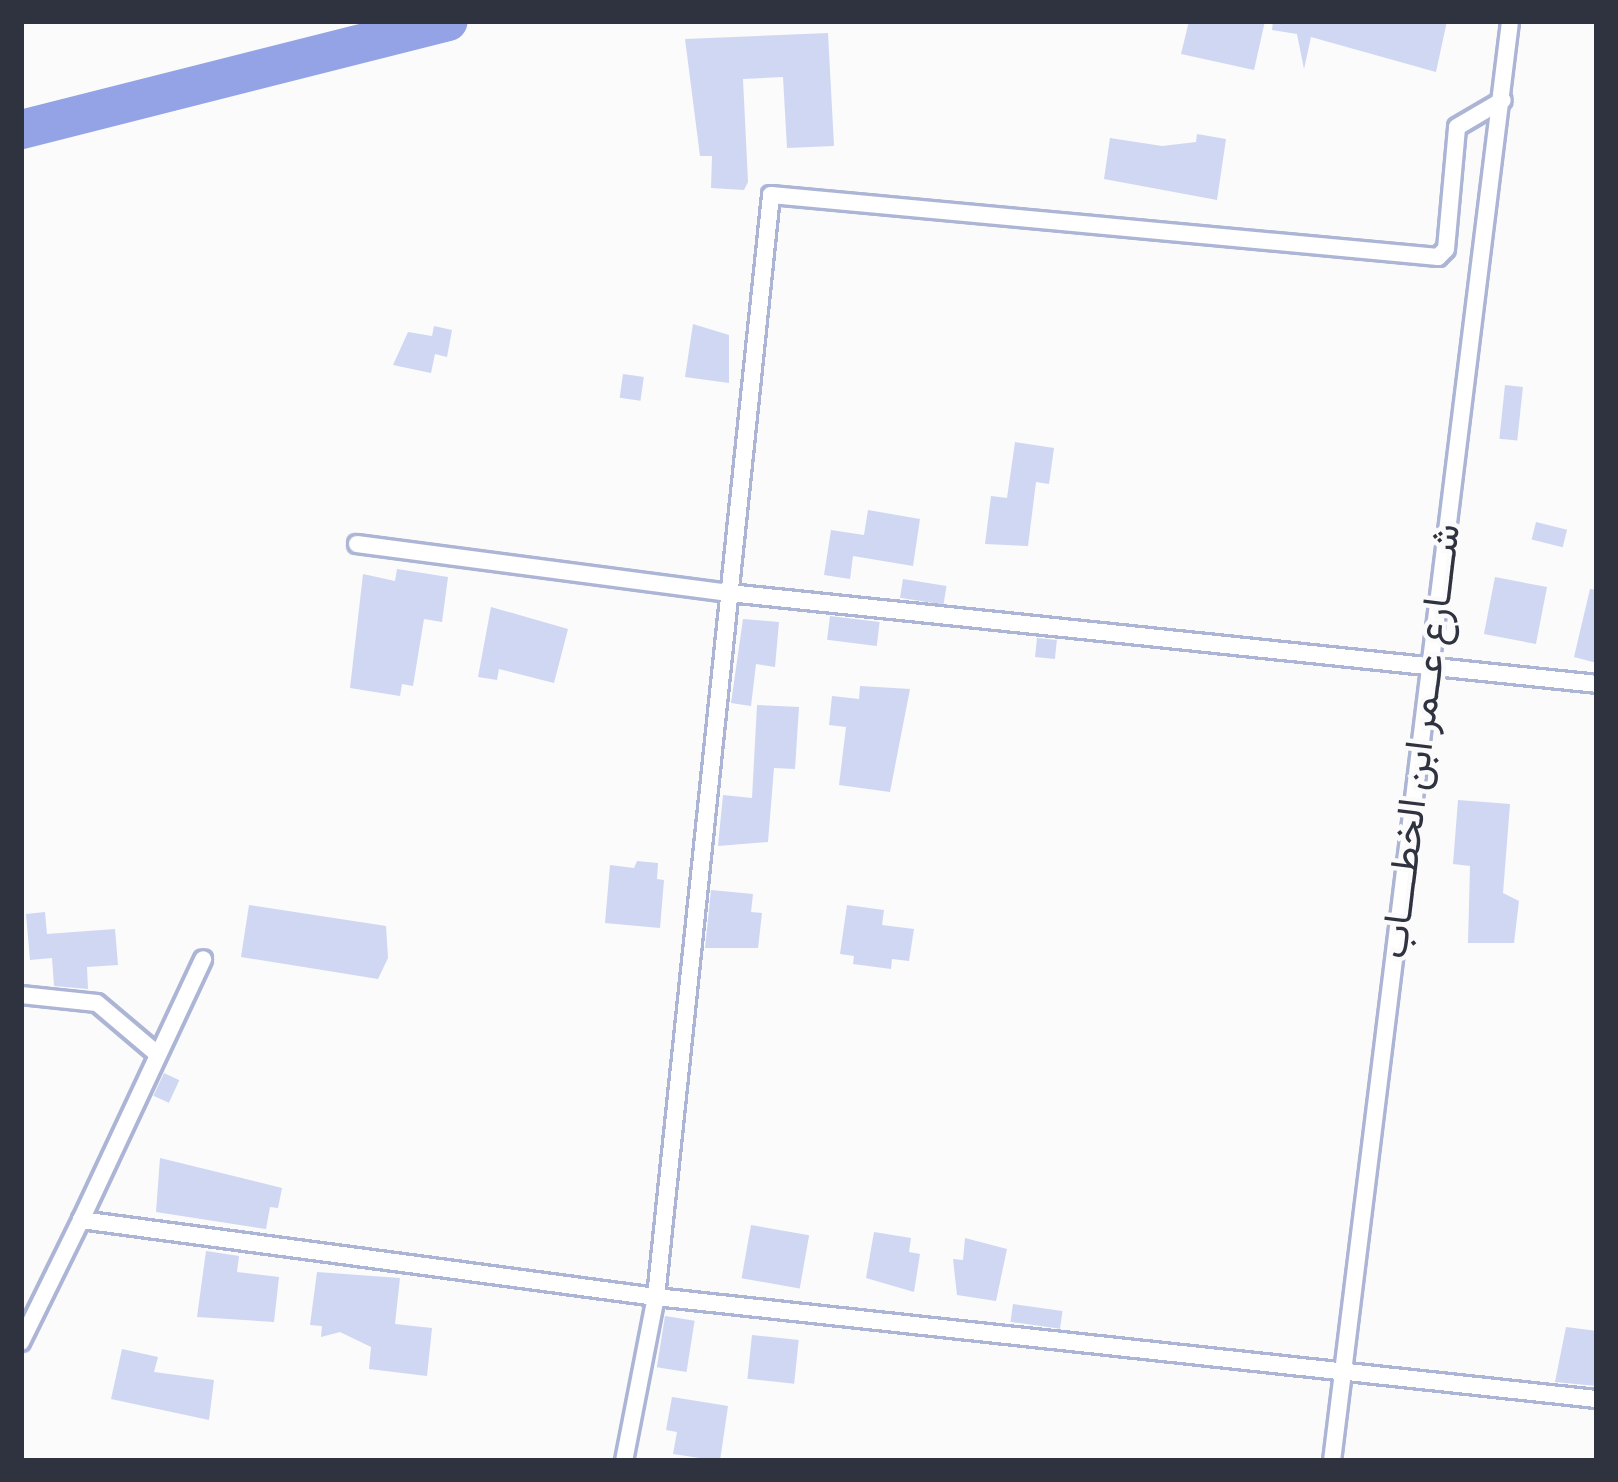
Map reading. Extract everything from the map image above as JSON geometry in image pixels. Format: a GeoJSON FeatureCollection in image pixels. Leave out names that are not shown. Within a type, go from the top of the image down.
{"type":"FeatureCollection","features":[{"type":"Feature","properties":{"kind":"street","name":"شــــارع عــمر ابن الخطــــاب"},"geometry":{"type":"LineString","coordinates":[[1333,1461],[1510,21]]}},
{"type":"Feature","properties":{"kind":"street"},"geometry":{"type":"LineString","coordinates":[[623,1461],[656,1297],[771,195],[1438,256],[1445,249],[1457,127],[1503,100]]}},
{"type":"Feature","properties":{"kind":"street"},"geometry":{"type":"LineString","coordinates":[[357,544],[729,593],[1222,649],[1431,663],[1597,684]]}},
{"type":"Feature","properties":{"kind":"street"},"geometry":{"type":"LineString","coordinates":[[21,1342],[203,959]]}},
{"type":"Feature","properties":{"kind":"street"},"geometry":{"type":"LineString","coordinates":[[21,995],[98,1003],[155,1052]]}},
{"type":"Feature","properties":{"kind":"street"},"geometry":{"type":"LineString","coordinates":[[81,1220],[656,1297],[1597,1400]]}},
{"type":"Feature","properties":{"kind":"building"},"geometry":{"type":"Polygon","coordinates":[[[1189,21],[1265,21],[1254,70],[1181,54],[1189,21]]]}},
{"type":"Feature","properties":{"kind":"building"},"geometry":{"type":"Polygon","coordinates":[[[1273,21],[1447,21],[1436,72],[1311,37],[1304,69],[1297,34],[1272,30],[1273,21]]]}},
{"type":"Feature","properties":{"kind":"building"},"geometry":{"type":"Polygon","coordinates":[[[828,33],[834,146],[787,148],[783,77],[743,79],[748,182],[744,190],[711,188],[712,156],[700,156],[685,39],[828,33]]]}},
{"type":"Feature","properties":{"kind":"building"},"geometry":{"type":"Polygon","coordinates":[[[1197,134],[1226,139],[1217,200],[1104,179],[1110,138],[1162,146],[1196,142],[1197,134]]]}},
{"type":"Feature","properties":{"kind":"building"},"geometry":{"type":"Polygon","coordinates":[[[693,324],[729,335],[729,383],[685,377],[693,324]]]}},
{"type":"Feature","properties":{"kind":"building"},"geometry":{"type":"Polygon","coordinates":[[[434,326],[452,330],[447,357],[435,354],[431,373],[393,365],[408,332],[432,336],[434,326]]]}},
{"type":"Feature","properties":{"kind":"building"},"geometry":{"type":"Polygon","coordinates":[[[623,374],[644,377],[640,401],[620,398],[623,374]]]}},
{"type":"Feature","properties":{"kind":"building"},"geometry":{"type":"Polygon","coordinates":[[[1505,385],[1523,387],[1517,441],[1499,439],[1505,385]]]}},
{"type":"Feature","properties":{"kind":"building"},"geometry":{"type":"Polygon","coordinates":[[[1015,442],[1054,448],[1049,484],[1036,482],[1028,546],[985,544],[991,496],[1007,498],[1015,442]]]}},
{"type":"Feature","properties":{"kind":"building"},"geometry":{"type":"Polygon","coordinates":[[[868,510],[920,519],[913,566],[853,556],[850,579],[824,575],[831,530],[864,535],[868,510]]]}},
{"type":"Feature","properties":{"kind":"building"},"geometry":{"type":"Polygon","coordinates":[[[1536,522],[1567,530],[1563,547],[1532,539],[1536,522]]]}},
{"type":"Feature","properties":{"kind":"building"},"geometry":{"type":"Polygon","coordinates":[[[397,569],[448,577],[442,622],[424,619],[413,686],[402,684],[400,696],[350,688],[363,574],[395,581],[397,569]]]}},
{"type":"Feature","properties":{"kind":"building"},"geometry":{"type":"Polygon","coordinates":[[[1495,577],[1547,587],[1536,644],[1484,634],[1495,577]]]}},
{"type":"Feature","properties":{"kind":"building"},"geometry":{"type":"Polygon","coordinates":[[[903,579],[946,586],[943,605],[900,598],[903,579]]]}},
{"type":"Feature","properties":{"kind":"building"},"geometry":{"type":"Polygon","coordinates":[[[1590,589],[1597,590],[1597,663],[1574,657],[1590,589]]]}},
{"type":"Feature","properties":{"kind":"building"},"geometry":{"type":"Polygon","coordinates":[[[491,607],[568,629],[554,683],[499,669],[497,680],[478,677],[491,607]]]}},
{"type":"Feature","properties":{"kind":"building"},"geometry":{"type":"Polygon","coordinates":[[[830,616],[880,622],[877,646],[827,640],[830,616]]]}},
{"type":"Feature","properties":{"kind":"building"},"geometry":{"type":"Polygon","coordinates":[[[743,619],[779,622],[775,667],[756,664],[751,706],[731,703],[743,619]]]}},
{"type":"Feature","properties":{"kind":"building"},"geometry":{"type":"Polygon","coordinates":[[[1037,638],[1057,640],[1055,659],[1035,657],[1037,638]]]}},
{"type":"Feature","properties":{"kind":"building"},"geometry":{"type":"Polygon","coordinates":[[[860,686],[910,689],[890,792],[839,785],[846,727],[829,725],[832,696],[859,699],[860,686]]]}},
{"type":"Feature","properties":{"kind":"building"},"geometry":{"type":"Polygon","coordinates":[[[757,705],[799,707],[795,769],[774,768],[768,842],[718,846],[723,795],[752,798],[757,705]]]}},
{"type":"Feature","properties":{"kind":"building"},"geometry":{"type":"Polygon","coordinates":[[[1458,800],[1510,804],[1503,893],[1519,901],[1514,943],[1468,943],[1470,866],[1453,864],[1458,800]]]}},
{"type":"Feature","properties":{"kind":"building"},"geometry":{"type":"Polygon","coordinates":[[[637,861],[658,863],[657,879],[664,880],[660,928],[605,923],[610,865],[634,868],[637,861]]]}},
{"type":"Feature","properties":{"kind":"building"},"geometry":{"type":"Polygon","coordinates":[[[711,890],[753,894],[751,912],[762,913],[758,948],[705,948],[711,890]]]}},
{"type":"Feature","properties":{"kind":"building"},"geometry":{"type":"Polygon","coordinates":[[[249,905],[386,926],[388,958],[378,979],[241,957],[249,905]]]}},
{"type":"Feature","properties":{"kind":"building"},"geometry":{"type":"Polygon","coordinates":[[[847,905],[884,910],[882,925],[914,929],[909,961],[892,959],[891,969],[853,964],[854,956],[840,954],[847,905]]]}},
{"type":"Feature","properties":{"kind":"building"},"geometry":{"type":"Polygon","coordinates":[[[45,912],[47,934],[115,929],[118,965],[87,967],[88,989],[54,986],[52,958],[30,960],[26,914],[45,912]]]}},
{"type":"Feature","properties":{"kind":"building"},"geometry":{"type":"Polygon","coordinates":[[[164,1073],[179,1080],[169,1103],[153,1096],[164,1073]]]}},
{"type":"Feature","properties":{"kind":"building"},"geometry":{"type":"Polygon","coordinates":[[[160,1158],[282,1188],[278,1208],[270,1207],[266,1229],[156,1212],[160,1158]]]}},
{"type":"Feature","properties":{"kind":"building"},"geometry":{"type":"Polygon","coordinates":[[[751,1225],[809,1235],[800,1288],[742,1278],[751,1225]]]}},
{"type":"Feature","properties":{"kind":"building"},"geometry":{"type":"Polygon","coordinates":[[[874,1232],[911,1238],[909,1252],[920,1254],[914,1292],[866,1278],[874,1232]]]}},
{"type":"Feature","properties":{"kind":"building"},"geometry":{"type":"Polygon","coordinates":[[[965,1238],[1007,1249],[996,1301],[957,1295],[953,1259],[963,1260],[965,1238]]]}},
{"type":"Feature","properties":{"kind":"building"},"geometry":{"type":"Polygon","coordinates":[[[206,1251],[239,1256],[237,1272],[279,1277],[274,1322],[197,1317],[206,1251]]]}},
{"type":"Feature","properties":{"kind":"building"},"geometry":{"type":"Polygon","coordinates":[[[317,1272],[400,1278],[395,1324],[432,1328],[427,1376],[369,1369],[371,1347],[340,1332],[321,1337],[322,1326],[310,1325],[317,1272]]]}},
{"type":"Feature","properties":{"kind":"building"},"geometry":{"type":"Polygon","coordinates":[[[1013,1304],[1063,1311],[1060,1329],[1010,1322],[1013,1304]]]}},
{"type":"Feature","properties":{"kind":"building"},"geometry":{"type":"Polygon","coordinates":[[[665,1316],[695,1321],[686,1372],[657,1367],[665,1316]]]}},
{"type":"Feature","properties":{"kind":"building"},"geometry":{"type":"Polygon","coordinates":[[[1566,1327],[1597,1331],[1597,1386],[1555,1382],[1566,1327]]]}},
{"type":"Feature","properties":{"kind":"building"},"geometry":{"type":"Polygon","coordinates":[[[752,1335],[799,1340],[794,1384],[747,1379],[752,1335]]]}},
{"type":"Feature","properties":{"kind":"building"},"geometry":{"type":"Polygon","coordinates":[[[122,1349],[158,1357],[154,1372],[214,1380],[209,1420],[111,1399],[122,1349]]]}},
{"type":"Feature","properties":{"kind":"building"},"geometry":{"type":"Polygon","coordinates":[[[672,1397],[728,1406],[720,1461],[673,1454],[677,1432],[666,1430],[672,1397]]]}},
{"type":"Feature","properties":{"kind":"waterway"},"geometry":{"type":"LineString","coordinates":[[21,129],[448,21]]}}]}
